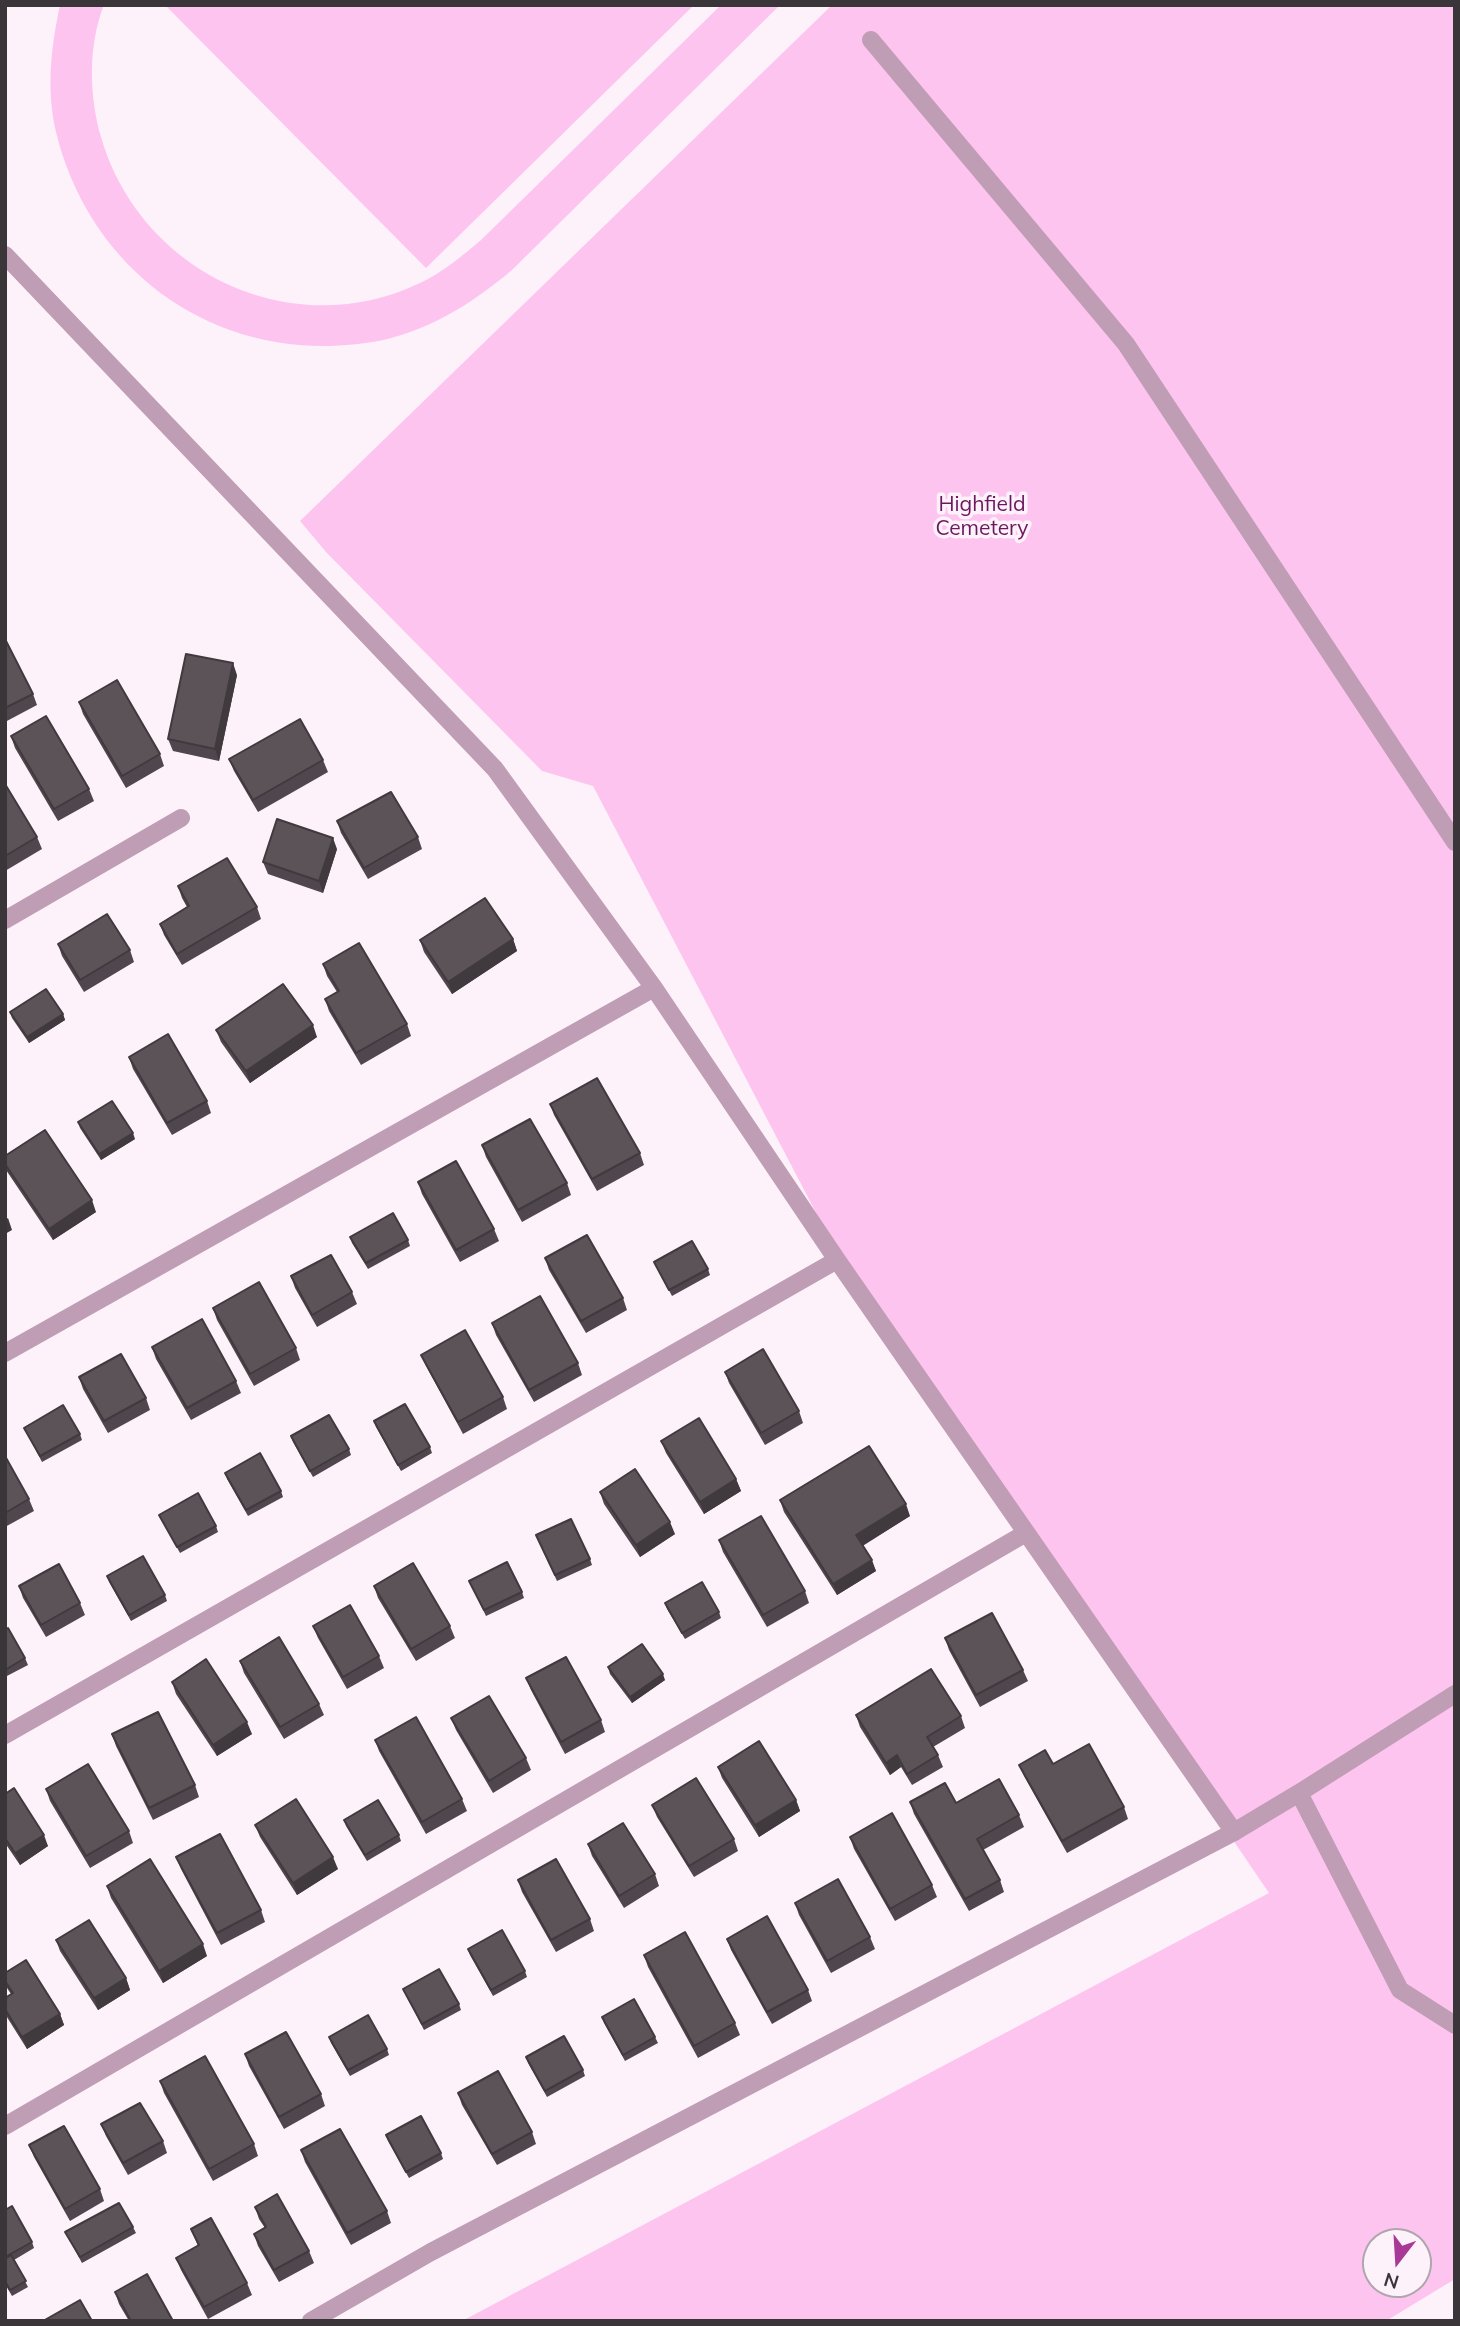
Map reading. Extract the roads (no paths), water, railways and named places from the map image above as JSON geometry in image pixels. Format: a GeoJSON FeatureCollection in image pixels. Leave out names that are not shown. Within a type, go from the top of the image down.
{"type":"FeatureCollection","features":[{"type":"Feature","properties":{"kind":"street"},"geometry":{"type":"LineString","coordinates":[[871,40],[1126,344],[1455,842]]}},
{"type":"Feature","properties":{"kind":"street"},"geometry":{"type":"LineString","coordinates":[[5,255],[495,769],[654,988],[837,1260],[1234,1832]]}},
{"type":"Feature","properties":{"kind":"street"},"geometry":{"type":"LineString","coordinates":[[5,920],[181,818]]}},
{"type":"Feature","properties":{"kind":"street"},"geometry":{"type":"LineString","coordinates":[[5,1353],[654,988]]}},
{"type":"Feature","properties":{"kind":"street"},"geometry":{"type":"LineString","coordinates":[[5,1735],[837,1260]]}},
{"type":"Feature","properties":{"kind":"street"},"geometry":{"type":"LineString","coordinates":[[5,2126],[1026,1533]]}},
{"type":"Feature","properties":{"kind":"street"},"geometry":{"type":"LineString","coordinates":[[311,2321],[431,2252],[1234,1832],[1455,1694]]}},
{"type":"Feature","properties":{"kind":"street"},"geometry":{"type":"LineString","coordinates":[[1299,1793],[1400,1990],[1455,2025]]}},
{"type":"Feature","properties":{"kind":"park label","name":"Highfield Cemetery"},"geometry":{"type":"Point","coordinates":[982,517]}}]}
